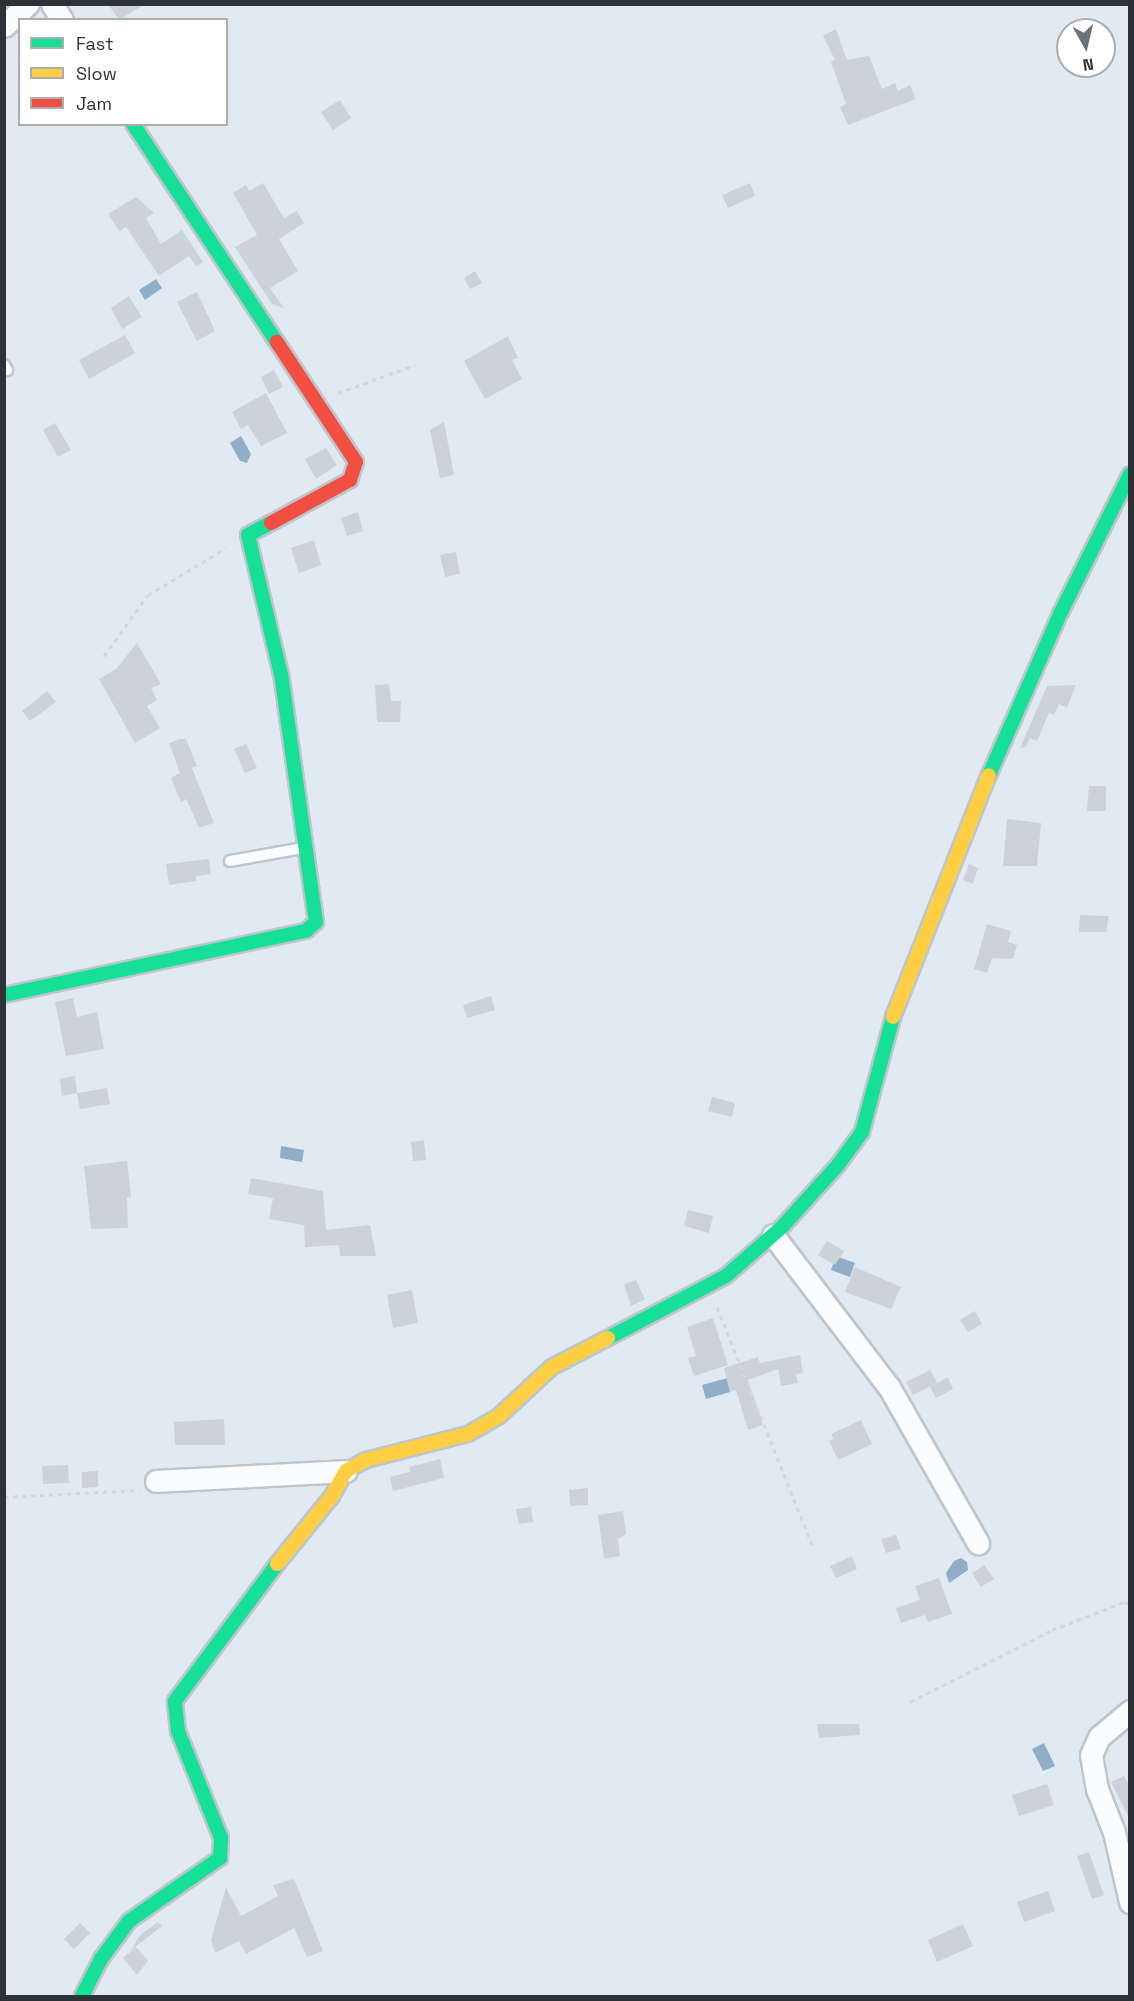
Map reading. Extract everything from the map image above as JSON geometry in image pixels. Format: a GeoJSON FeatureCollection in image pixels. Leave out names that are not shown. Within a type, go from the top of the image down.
{"type":"FeatureCollection","features":[{"type":"Feature","properties":{"kind":"street"},"geometry":{"type":"LineString","coordinates":[[4,26],[28,4]]}},
{"type":"Feature","properties":{"kind":"street"},"geometry":{"type":"LineString","coordinates":[[52,4],[61,18]]}},
{"type":"Feature","properties":{"kind":"street"},"geometry":{"type":"LineString","coordinates":[[4,995],[306,931],[316,922],[282,679],[248,535],[350,480],[356,462],[134,126]]}},
{"type":"Feature","properties":{"kind":"street"},"geometry":{"type":"LineString","coordinates":[[156,1481],[346,1471],[366,1460],[468,1434],[499,1416],[552,1368],[726,1276],[772,1235],[838,1166],[862,1132],[898,998],[959,842],[1061,612],[1130,474]]}},
{"type":"Feature","properties":{"kind":"street"},"geometry":{"type":"LineString","coordinates":[[772,1235],[889,1387],[978,1543]]}},
{"type":"Feature","properties":{"kind":"street"},"geometry":{"type":"LineString","coordinates":[[82,1996],[101,1959],[129,1921],[220,1858],[221,1838],[178,1731],[175,1701],[250,1597],[332,1496],[346,1471]]}},
{"type":"Feature","properties":{"kind":"street"},"geometry":{"type":"LineString","coordinates":[[1130,1711],[1098,1737],[1091,1755],[1097,1789],[1114,1832],[1130,1902]]}},
{"type":"Feature","properties":{"kind":"lane"},"geometry":{"type":"LineString","coordinates":[[230,861],[306,847]]}},
{"type":"Feature","properties":{"kind":"path"},"geometry":{"type":"LineString","coordinates":[[316,401],[415,365]]}},
{"type":"Feature","properties":{"kind":"path"},"geometry":{"type":"LineString","coordinates":[[104,656],[148,595],[248,535]]}},
{"type":"Feature","properties":{"kind":"path"},"geometry":{"type":"LineString","coordinates":[[708,1285],[812,1545]]}},
{"type":"Feature","properties":{"kind":"path"},"geometry":{"type":"LineString","coordinates":[[4,1497],[143,1490],[156,1481]]}},
{"type":"Feature","properties":{"kind":"path"},"geometry":{"type":"LineString","coordinates":[[910,1702],[1052,1630],[1124,1602],[1130,1604]]}},
{"type":"Feature","properties":{"kind":"water"},"geometry":{"type":"Polygon","coordinates":[[[156,279],[162,288],[145,300],[139,290],[156,279]]]}},
{"type":"Feature","properties":{"kind":"water"},"geometry":{"type":"Polygon","coordinates":[[[241,436],[251,454],[247,463],[240,461],[230,443],[241,436]]]}},
{"type":"Feature","properties":{"kind":"water"},"geometry":{"type":"Polygon","coordinates":[[[281,1146],[304,1150],[302,1162],[280,1158],[281,1146]]]}},
{"type":"Feature","properties":{"kind":"water"},"geometry":{"type":"Polygon","coordinates":[[[836,1256],[855,1263],[850,1277],[831,1270],[836,1256]]]}},
{"type":"Feature","properties":{"kind":"water"},"geometry":{"type":"Polygon","coordinates":[[[727,1378],[730,1392],[706,1399],[702,1385],[727,1378]]]}},
{"type":"Feature","properties":{"kind":"water"},"geometry":{"type":"Polygon","coordinates":[[[961,1558],[967,1562],[968,1570],[949,1583],[946,1573],[954,1561],[961,1558]]]}},
{"type":"Feature","properties":{"kind":"water"},"geometry":{"type":"Polygon","coordinates":[[[1044,1743],[1055,1766],[1043,1771],[1032,1749],[1044,1743]]]}},
{"type":"Feature","properties":{"kind":"building"},"geometry":{"type":"Polygon","coordinates":[[[108,4],[145,4],[122,18],[118,18],[108,4]]]}},
{"type":"Feature","properties":{"kind":"building"},"geometry":{"type":"Polygon","coordinates":[[[836,29],[847,60],[869,56],[882,89],[895,83],[898,91],[910,85],[916,99],[848,125],[840,107],[846,104],[831,62],[835,60],[823,36],[836,29]]]}},
{"type":"Feature","properties":{"kind":"building"},"geometry":{"type":"Polygon","coordinates":[[[340,100],[351,118],[333,130],[321,112],[340,100]]]}},
{"type":"Feature","properties":{"kind":"building"},"geometry":{"type":"Polygon","coordinates":[[[263,183],[284,218],[297,211],[304,223],[279,239],[298,271],[270,288],[284,308],[272,304],[235,247],[257,235],[233,193],[246,185],[249,191],[263,183]]]}},
{"type":"Feature","properties":{"kind":"building"},"geometry":{"type":"Polygon","coordinates":[[[750,183],[755,196],[728,208],[722,195],[750,183]]]}},
{"type":"Feature","properties":{"kind":"building"},"geometry":{"type":"Polygon","coordinates":[[[136,197],[154,213],[146,218],[161,244],[182,230],[203,262],[196,266],[189,256],[159,276],[126,227],[119,231],[108,214],[136,197]]]}},
{"type":"Feature","properties":{"kind":"building"},"geometry":{"type":"Polygon","coordinates":[[[475,271],[482,283],[470,289],[464,278],[475,271]]]}},
{"type":"Feature","properties":{"kind":"building"},"geometry":{"type":"Polygon","coordinates":[[[197,292],[215,331],[197,341],[177,302],[197,292]]]}},
{"type":"Feature","properties":{"kind":"building"},"geometry":{"type":"Polygon","coordinates":[[[129,296],[142,317],[122,329],[111,308],[129,296]]]}},
{"type":"Feature","properties":{"kind":"building"},"geometry":{"type":"Polygon","coordinates":[[[125,335],[135,353],[89,379],[79,360],[125,335]]]}},
{"type":"Feature","properties":{"kind":"building"},"geometry":{"type":"Polygon","coordinates":[[[508,336],[518,358],[512,360],[522,379],[485,399],[464,361],[508,336]]]}},
{"type":"Feature","properties":{"kind":"building"},"geometry":{"type":"Polygon","coordinates":[[[274,370],[283,387],[269,394],[261,377],[274,370]]]}},
{"type":"Feature","properties":{"kind":"building"},"geometry":{"type":"Polygon","coordinates":[[[266,393],[287,433],[261,446],[248,425],[241,429],[232,412],[266,393]]]}},
{"type":"Feature","properties":{"kind":"building"},"geometry":{"type":"Polygon","coordinates":[[[444,422],[454,475],[440,478],[430,430],[444,422]]]}},
{"type":"Feature","properties":{"kind":"building"},"geometry":{"type":"Polygon","coordinates":[[[55,423],[71,450],[58,457],[43,430],[55,423]]]}},
{"type":"Feature","properties":{"kind":"building"},"geometry":{"type":"Polygon","coordinates":[[[326,448],[337,465],[316,479],[305,459],[326,448]]]}},
{"type":"Feature","properties":{"kind":"building"},"geometry":{"type":"Polygon","coordinates":[[[358,512],[363,531],[347,536],[341,518],[358,512]]]}},
{"type":"Feature","properties":{"kind":"building"},"geometry":{"type":"Polygon","coordinates":[[[314,540],[321,565],[299,573],[291,548],[314,540]]]}},
{"type":"Feature","properties":{"kind":"building"},"geometry":{"type":"Polygon","coordinates":[[[456,552],[460,574],[445,577],[440,555],[456,552]]]}},
{"type":"Feature","properties":{"kind":"building"},"geometry":{"type":"Polygon","coordinates":[[[137,643],[161,684],[151,688],[157,700],[147,706],[160,728],[135,743],[99,679],[116,669],[137,643]]]}},
{"type":"Feature","properties":{"kind":"building"},"geometry":{"type":"Polygon","coordinates":[[[389,684],[391,701],[401,701],[400,722],[377,722],[375,685],[389,684]]]}},
{"type":"Feature","properties":{"kind":"building"},"geometry":{"type":"Polygon","coordinates":[[[1076,685],[1067,708],[1059,704],[1054,715],[1049,713],[1037,741],[1030,738],[1026,747],[1020,748],[1047,686],[1076,685]]]}},
{"type":"Feature","properties":{"kind":"building"},"geometry":{"type":"Polygon","coordinates":[[[47,691],[56,702],[30,721],[22,711],[47,691]]]}},
{"type":"Feature","properties":{"kind":"building"},"geometry":{"type":"Polygon","coordinates":[[[186,739],[197,766],[192,768],[214,823],[199,828],[186,799],[181,802],[171,778],[180,773],[169,743],[186,739]]]}},
{"type":"Feature","properties":{"kind":"building"},"geometry":{"type":"Polygon","coordinates":[[[246,744],[257,768],[245,773],[234,749],[246,744]]]}},
{"type":"Feature","properties":{"kind":"building"},"geometry":{"type":"Polygon","coordinates":[[[1089,786],[1106,786],[1106,811],[1087,811],[1089,786]]]}},
{"type":"Feature","properties":{"kind":"building"},"geometry":{"type":"Polygon","coordinates":[[[1007,819],[1041,823],[1037,866],[1003,866],[1007,819]]]}},
{"type":"Feature","properties":{"kind":"building"},"geometry":{"type":"Polygon","coordinates":[[[209,859],[211,874],[196,876],[196,881],[169,885],[166,864],[209,859]]]}},
{"type":"Feature","properties":{"kind":"building"},"geometry":{"type":"Polygon","coordinates":[[[969,864],[978,868],[973,884],[963,880],[969,864]]]}},
{"type":"Feature","properties":{"kind":"building"},"geometry":{"type":"Polygon","coordinates":[[[1080,915],[1109,916],[1106,932],[1079,932],[1080,915]]]}},
{"type":"Feature","properties":{"kind":"building"},"geometry":{"type":"Polygon","coordinates":[[[987,924],[1011,931],[1008,942],[1017,945],[1013,959],[992,958],[987,973],[974,969],[987,924]]]}},
{"type":"Feature","properties":{"kind":"building"},"geometry":{"type":"Polygon","coordinates":[[[491,996],[495,1010],[467,1018],[463,1005],[491,996]]]}},
{"type":"Feature","properties":{"kind":"building"},"geometry":{"type":"Polygon","coordinates":[[[73,998],[77,1017],[97,1012],[104,1049],[66,1056],[55,1002],[73,998]]]}},
{"type":"Feature","properties":{"kind":"building"},"geometry":{"type":"Polygon","coordinates":[[[75,1076],[77,1093],[62,1096],[60,1079],[75,1076]]]}},
{"type":"Feature","properties":{"kind":"building"},"geometry":{"type":"Polygon","coordinates":[[[107,1088],[110,1104],[80,1109],[77,1093],[107,1088]]]}},
{"type":"Feature","properties":{"kind":"building"},"geometry":{"type":"Polygon","coordinates":[[[712,1097],[735,1103],[732,1117],[708,1111],[712,1097]]]}},
{"type":"Feature","properties":{"kind":"building"},"geometry":{"type":"Polygon","coordinates":[[[424,1140],[426,1160],[413,1161],[411,1142],[424,1140]]]}},
{"type":"Feature","properties":{"kind":"building"},"geometry":{"type":"Polygon","coordinates":[[[127,1161],[131,1197],[127,1198],[128,1228],[91,1229],[84,1166],[127,1161]]]}},
{"type":"Feature","properties":{"kind":"building"},"geometry":{"type":"Polygon","coordinates":[[[251,1178],[323,1191],[326,1230],[370,1225],[376,1256],[340,1256],[339,1245],[305,1247],[304,1225],[269,1219],[273,1198],[248,1194],[251,1178]]]}},
{"type":"Feature","properties":{"kind":"building"},"geometry":{"type":"Polygon","coordinates":[[[688,1210],[713,1216],[709,1233],[684,1226],[688,1210]]]}},
{"type":"Feature","properties":{"kind":"building"},"geometry":{"type":"Polygon","coordinates":[[[827,1241],[844,1251],[835,1265],[818,1255],[827,1241]]]}},
{"type":"Feature","properties":{"kind":"building"},"geometry":{"type":"Polygon","coordinates":[[[855,1267],[901,1287],[891,1309],[845,1292],[855,1267]]]}},
{"type":"Feature","properties":{"kind":"building"},"geometry":{"type":"Polygon","coordinates":[[[636,1280],[645,1299],[631,1306],[624,1284],[636,1280]]]}},
{"type":"Feature","properties":{"kind":"building"},"geometry":{"type":"Polygon","coordinates":[[[412,1290],[418,1323],[393,1328],[387,1295],[412,1290]]]}},
{"type":"Feature","properties":{"kind":"building"},"geometry":{"type":"Polygon","coordinates":[[[975,1311],[982,1324],[968,1332],[960,1320],[975,1311]]]}},
{"type":"Feature","properties":{"kind":"building"},"geometry":{"type":"Polygon","coordinates":[[[713,1318],[728,1365],[694,1376],[688,1358],[696,1356],[687,1327],[713,1318]]]}},
{"type":"Feature","properties":{"kind":"building"},"geometry":{"type":"Polygon","coordinates":[[[800,1355],[803,1373],[796,1374],[798,1383],[781,1386],[778,1369],[748,1380],[763,1425],[748,1430],[736,1390],[730,1392],[724,1368],[758,1357],[760,1363],[800,1355]]]}},
{"type":"Feature","properties":{"kind":"building"},"geometry":{"type":"Polygon","coordinates":[[[930,1370],[937,1383],[913,1395],[906,1382],[930,1370]]]}},
{"type":"Feature","properties":{"kind":"building"},"geometry":{"type":"Polygon","coordinates":[[[948,1377],[953,1389],[936,1398],[930,1387],[948,1377]]]}},
{"type":"Feature","properties":{"kind":"building"},"geometry":{"type":"Polygon","coordinates":[[[224,1419],[225,1445],[175,1445],[174,1422],[224,1419]]]}},
{"type":"Feature","properties":{"kind":"building"},"geometry":{"type":"Polygon","coordinates":[[[861,1420],[872,1444],[838,1460],[829,1441],[834,1439],[831,1434],[861,1420]]]}},
{"type":"Feature","properties":{"kind":"building"},"geometry":{"type":"Polygon","coordinates":[[[440,1459],[444,1478],[393,1491],[390,1477],[410,1472],[409,1467],[440,1459]]]}},
{"type":"Feature","properties":{"kind":"building"},"geometry":{"type":"Polygon","coordinates":[[[68,1465],[69,1483],[43,1484],[42,1466],[68,1465]]]}},
{"type":"Feature","properties":{"kind":"building"},"geometry":{"type":"Polygon","coordinates":[[[98,1471],[98,1487],[82,1488],[82,1472],[98,1471]]]}},
{"type":"Feature","properties":{"kind":"building"},"geometry":{"type":"Polygon","coordinates":[[[588,1488],[588,1505],[570,1506],[569,1490],[588,1488]]]}},
{"type":"Feature","properties":{"kind":"building"},"geometry":{"type":"Polygon","coordinates":[[[531,1507],[533,1522],[519,1524],[516,1509],[531,1507]]]}},
{"type":"Feature","properties":{"kind":"building"},"geometry":{"type":"Polygon","coordinates":[[[623,1511],[626,1534],[618,1539],[620,1556],[604,1559],[598,1515],[623,1511]]]}},
{"type":"Feature","properties":{"kind":"building"},"geometry":{"type":"Polygon","coordinates":[[[896,1535],[901,1549],[886,1553],[881,1539],[896,1535]]]}},
{"type":"Feature","properties":{"kind":"building"},"geometry":{"type":"Polygon","coordinates":[[[852,1556],[857,1569],[836,1578],[830,1566],[852,1556]]]}},
{"type":"Feature","properties":{"kind":"building"},"geometry":{"type":"Polygon","coordinates":[[[984,1565],[994,1579],[981,1587],[972,1573],[984,1565]]]}},
{"type":"Feature","properties":{"kind":"building"},"geometry":{"type":"Polygon","coordinates":[[[939,1578],[952,1614],[928,1622],[925,1615],[901,1623],[896,1608],[920,1600],[915,1586],[939,1578]]]}},
{"type":"Feature","properties":{"kind":"building"},"geometry":{"type":"Polygon","coordinates":[[[817,1724],[859,1724],[860,1735],[819,1738],[817,1724]]]}},
{"type":"Feature","properties":{"kind":"building"},"geometry":{"type":"Polygon","coordinates":[[[1124,1776],[1130,1788],[1130,1820],[1111,1782],[1124,1776]]]}},
{"type":"Feature","properties":{"kind":"building"},"geometry":{"type":"Polygon","coordinates":[[[1047,1784],[1054,1805],[1019,1816],[1012,1795],[1047,1784]]]}},
{"type":"Feature","properties":{"kind":"building"},"geometry":{"type":"Polygon","coordinates":[[[1089,1852],[1104,1895],[1092,1899],[1077,1856],[1089,1852]]]}},
{"type":"Feature","properties":{"kind":"building"},"geometry":{"type":"Polygon","coordinates":[[[294,1879],[323,1951],[307,1957],[294,1928],[246,1954],[239,1941],[215,1953],[211,1940],[226,1887],[241,1916],[278,1896],[273,1885],[294,1879]]]}},
{"type":"Feature","properties":{"kind":"building"},"geometry":{"type":"Polygon","coordinates":[[[1048,1891],[1055,1911],[1024,1922],[1017,1902],[1048,1891]]]}},
{"type":"Feature","properties":{"kind":"building"},"geometry":{"type":"Polygon","coordinates":[[[158,1922],[162,1926],[130,1951],[141,1934],[158,1922]]]}},
{"type":"Feature","properties":{"kind":"building"},"geometry":{"type":"Polygon","coordinates":[[[80,1923],[90,1933],[74,1949],[64,1939],[80,1923]]]}},
{"type":"Feature","properties":{"kind":"building"},"geometry":{"type":"Polygon","coordinates":[[[963,1924],[973,1946],[937,1962],[928,1940],[963,1924]]]}},
{"type":"Feature","properties":{"kind":"building"},"geometry":{"type":"Polygon","coordinates":[[[136,1947],[148,1961],[137,1975],[123,1958],[136,1947]]]}},
{"type":"Feature","properties":{"kind":"traffic: fast"},"geometry":{"type":"LineString","coordinates":[[134,126],[277,342]]}},
{"type":"Feature","properties":{"kind":"traffic: fast"},"geometry":{"type":"LineString","coordinates":[[989,775],[1061,612],[1130,474]]}},
{"type":"Feature","properties":{"kind":"traffic: fast"},"geometry":{"type":"LineString","coordinates":[[4,995],[306,931],[316,922],[282,679],[248,535],[271,523]]}},
{"type":"Feature","properties":{"kind":"traffic: fast"},"geometry":{"type":"LineString","coordinates":[[608,1338],[726,1276],[782,1227],[838,1165],[862,1132],[893,1017]]}},
{"type":"Feature","properties":{"kind":"traffic: fast"},"geometry":{"type":"LineString","coordinates":[[82,1996],[101,1959],[129,1921],[220,1858],[221,1838],[178,1731],[175,1701],[277,1564]]}},
{"type":"Feature","properties":{"kind":"traffic: slow"},"geometry":{"type":"LineString","coordinates":[[893,1017],[989,775]]}},
{"type":"Feature","properties":{"kind":"traffic: slow"},"geometry":{"type":"LineString","coordinates":[[277,1564],[332,1496],[346,1471],[366,1460],[468,1434],[499,1416],[552,1367],[608,1338]]}},
{"type":"Feature","properties":{"kind":"traffic: jam"},"geometry":{"type":"LineString","coordinates":[[271,523],[350,480],[356,462],[277,342]]}}]}
